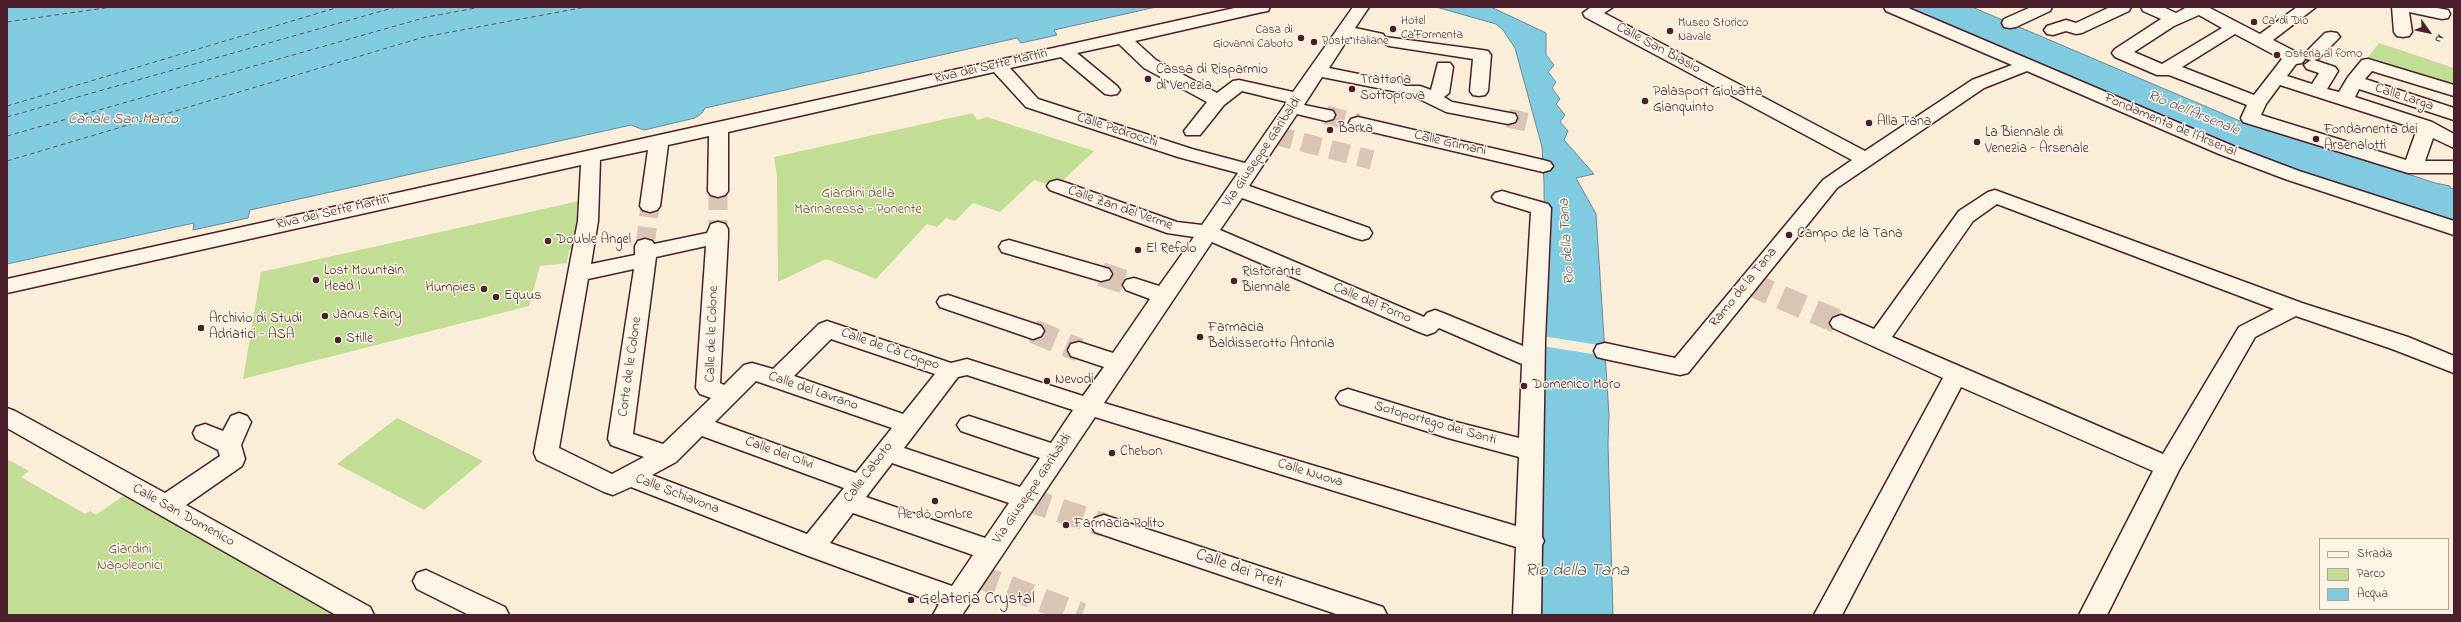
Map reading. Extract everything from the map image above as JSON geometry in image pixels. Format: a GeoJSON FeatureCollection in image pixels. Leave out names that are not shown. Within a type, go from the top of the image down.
{"type":"FeatureCollection","features":[{"type":"Feature","properties":{"kind":"street","name":"Riva dei Sette Martiri"},"geometry":{"type":"LineString","coordinates":[[7,286],[1262,7]]}},
{"type":"Feature","properties":{"kind":"street","name":"Via Giuseppe Garibaldi"},"geometry":{"type":"LineString","coordinates":[[952,607],[1361,7]]}},
{"type":"Feature","properties":{"kind":"street","name":"Calle San Biasio"},"geometry":{"type":"LineString","coordinates":[[1605,7],[1591,14],[1865,159]]}},
{"type":"Feature","properties":{"kind":"street","name":"Fondamenta de l'Arsenal"},"geometry":{"type":"LineString","coordinates":[[1892,7],[2025,66],[2226,150],[2292,175],[2454,228]]}},
{"type":"Feature","properties":{"kind":"street"},"geometry":{"type":"LineString","coordinates":[[2010,23],[2044,7]]}},
{"type":"Feature","properties":{"kind":"street"},"geometry":{"type":"LineString","coordinates":[[2053,30],[2066,24],[2076,29],[2123,7]]}},
{"type":"Feature","properties":{"kind":"street"},"geometry":{"type":"LineString","coordinates":[[2150,7],[2175,19]]}},
{"type":"Feature","properties":{"kind":"street"},"geometry":{"type":"LineString","coordinates":[[2261,41],[2308,7]]}},
{"type":"Feature","properties":{"kind":"street"},"geometry":{"type":"LineString","coordinates":[[2400,7],[2403,32]]}},
{"type":"Feature","properties":{"kind":"street"},"geometry":{"type":"LineString","coordinates":[[2406,7],[2447,15]]}},
{"type":"Feature","properties":{"kind":"street"},"geometry":{"type":"LineString","coordinates":[[2234,28],[2163,71],[2121,53],[2175,19],[2197,8],[2261,41],[2329,71],[2316,92]]}},
{"type":"Feature","properties":{"kind":"street"},"geometry":{"type":"LineString","coordinates":[[1344,31],[1482,55],[1479,91]]}},
{"type":"Feature","properties":{"kind":"street"},"geometry":{"type":"LineString","coordinates":[[2331,37],[2276,78],[2256,104],[2250,118],[2410,167],[2454,167]]}},
{"type":"Feature","properties":{"kind":"street"},"geometry":{"type":"LineString","coordinates":[[1122,38],[1150,64],[1218,101]]}},
{"type":"Feature","properties":{"kind":"street"},"geometry":{"type":"LineString","coordinates":[[1064,51],[1111,90]]}},
{"type":"Feature","properties":{"kind":"street"},"geometry":{"type":"LineString","coordinates":[[2344,102],[2354,81],[2368,64],[2454,91]]}},
{"type":"Feature","properties":{"kind":"street","name":"Calle Pedrocchi"},"geometry":{"type":"LineString","coordinates":[[998,66],[1032,104],[1185,152],[1250,170]]}},
{"type":"Feature","properties":{"kind":"street"},"geometry":{"type":"LineString","coordinates":[[1865,159],[1978,84],[2025,66]]}},
{"type":"Feature","properties":{"kind":"street"},"geometry":{"type":"LineString","coordinates":[[1440,93],[1444,67]]}},
{"type":"Feature","properties":{"kind":"street"},"geometry":{"type":"LineString","coordinates":[[2168,68],[2256,104]]}},
{"type":"Feature","properties":{"kind":"street"},"geometry":{"type":"LineString","coordinates":[[1318,71],[1398,84],[1420,91],[1446,106],[1508,118]]}},
{"type":"Feature","properties":{"kind":"street"},"geometry":{"type":"LineString","coordinates":[[2276,78],[2344,102],[2427,127],[2454,142]]}},
{"type":"Feature","properties":{"kind":"street","name":"Calle Larga"},"geometry":{"type":"LineString","coordinates":[[2354,81],[2454,114]]}},
{"type":"Feature","properties":{"kind":"street"},"geometry":{"type":"LineString","coordinates":[[1193,130],[1218,101],[1239,85],[1326,115]]}},
{"type":"Feature","properties":{"kind":"street","name":"Calle Grimani"},"geometry":{"type":"LineString","coordinates":[[1358,123],[1543,166]]}},
{"type":"Feature","properties":{"kind":"street"},"geometry":{"type":"LineString","coordinates":[[2410,167],[2427,127]]}},
{"type":"Feature","properties":{"kind":"street"},"geometry":{"type":"LineString","coordinates":[[718,191],[719,128]]}},
{"type":"Feature","properties":{"kind":"street"},"geometry":{"type":"LineString","coordinates":[[650,206],[658,141]]}},
{"type":"Feature","properties":{"kind":"street","name":"Calle Schiavona"},"geometry":{"type":"LineString","coordinates":[[591,156],[588,221],[546,453],[613,485],[629,476],[812,547],[952,607]]}},
{"type":"Feature","properties":{"kind":"street","name":"Ramo de la Tana"},"geometry":{"type":"LineString","coordinates":[[1605,351],[1680,367],[1830,184],[1865,159]]}},
{"type":"Feature","properties":{"kind":"street","name":"Calle Zan del Verme"},"geometry":{"type":"LineString","coordinates":[[1057,186],[1174,228],[1208,232]]}},
{"type":"Feature","properties":{"kind":"street"},"geometry":{"type":"LineString","coordinates":[[1237,189],[1362,233]]}},
{"type":"Feature","properties":{"kind":"street"},"geometry":{"type":"LineString","coordinates":[[1878,340],[1966,216],[1995,196],[2294,308],[2400,343],[2454,365]]}},
{"type":"Feature","properties":{"kind":"street"},"geometry":{"type":"LineString","coordinates":[[1510,199],[1541,208],[1528,450],[1531,541],[1527,615]]}},
{"type":"Feature","properties":{"kind":"street","name":"Calle del Forno"},"geometry":{"type":"LineString","coordinates":[[1208,232],[1427,328],[1435,318],[1534,360]]}},
{"type":"Feature","properties":{"kind":"street","name":"Calle de le Colone"},"geometry":{"type":"LineString","coordinates":[[629,476],[667,455],[728,395],[708,388],[718,233],[646,253]]}},
{"type":"Feature","properties":{"kind":"street"},"geometry":{"type":"LineString","coordinates":[[1009,247],[1096,268]]}},
{"type":"Feature","properties":{"kind":"street"},"geometry":{"type":"LineString","coordinates":[[579,274],[646,253]]}},
{"type":"Feature","properties":{"kind":"street","name":"Corte de le Colone"},"geometry":{"type":"LineString","coordinates":[[646,253],[620,439],[667,455]]}},
{"type":"Feature","properties":{"kind":"street"},"geometry":{"type":"LineString","coordinates":[[1134,286],[1164,296]]}},
{"type":"Feature","properties":{"kind":"street"},"geometry":{"type":"LineString","coordinates":[[948,302],[1033,331]]}},
{"type":"Feature","properties":{"kind":"street"},"geometry":{"type":"LineString","coordinates":[[2092,615],[2168,467],[2247,332],[2294,308]]}},
{"type":"Feature","properties":{"kind":"street"},"geometry":{"type":"LineString","coordinates":[[1841,323],[1956,375],[2168,467]]}},
{"type":"Feature","properties":{"kind":"street","name":"Calle de Cà Coppo"},"geometry":{"type":"LineString","coordinates":[[777,379],[827,329],[950,371],[968,367],[1088,407]]}},
{"type":"Feature","properties":{"kind":"street"},"geometry":{"type":"LineString","coordinates":[[1079,350],[1118,363]]}},
{"type":"Feature","properties":{"kind":"street","name":"Calle del Lavrano"},"geometry":{"type":"LineString","coordinates":[[728,395],[752,371],[907,424]]}},
{"type":"Feature","properties":{"kind":"street","name":"Calle Caboto"},"geometry":{"type":"LineString","coordinates":[[812,547],[907,424],[934,401],[950,371]]}},
{"type":"Feature","properties":{"kind":"street"},"geometry":{"type":"LineString","coordinates":[[1828,615],[1956,375]]}},
{"type":"Feature","properties":{"kind":"street","name":"Sotoportego dei Santi"},"geometry":{"type":"LineString","coordinates":[[1348,398],[1448,429],[1528,450]]}},
{"type":"Feature","properties":{"kind":"street","name":"Calle Nuova"},"geometry":{"type":"LineString","coordinates":[[1088,407],[1531,541]]}},
{"type":"Feature","properties":{"kind":"street","name":"Calle San Domenico"},"geometry":{"type":"LineString","coordinates":[[7,417],[360,615]]}},
{"type":"Feature","properties":{"kind":"street"},"geometry":{"type":"LineString","coordinates":[[166,506],[233,459],[229,445],[238,422]]}},
{"type":"Feature","properties":{"kind":"street","name":"Calle dei Olivi"},"geometry":{"type":"LineString","coordinates":[[698,425],[991,551]]}},
{"type":"Feature","properties":{"kind":"street"},"geometry":{"type":"LineString","coordinates":[[969,425],[1057,454]]}},
{"type":"Feature","properties":{"kind":"street"},"geometry":{"type":"LineString","coordinates":[[206,434],[229,445]]}},
{"type":"Feature","properties":{"kind":"street"},"geometry":{"type":"LineString","coordinates":[[886,451],[1026,500]]}},
{"type":"Feature","properties":{"kind":"street","name":"Calle dei Preti"},"geometry":{"type":"LineString","coordinates":[[1104,524],[1373,615]]}},
{"type":"Feature","properties":{"kind":"street"},"geometry":{"type":"LineString","coordinates":[[426,581],[495,615]]}},
{"type":"Feature","properties":{"kind":"green space"},"geometry":{"type":"Polygon","coordinates":[[[2379,43],[2454,68],[2454,89],[2365,61],[2379,43]]]}},
{"type":"Feature","properties":{"kind":"green space","name":"Giardini della Marinaressa - Ponente"},"geometry":{"type":"Polygon","coordinates":[[[973,113],[977,120],[987,117],[1094,151],[1056,187],[1034,180],[1000,212],[973,203],[955,221],[946,218],[937,227],[927,224],[876,279],[826,259],[778,282],[777,177],[774,157],[973,113]]]}},
{"type":"Feature","properties":{"kind":"green space"},"geometry":{"type":"Polygon","coordinates":[[[579,201],[577,249],[569,250],[567,263],[540,266],[529,306],[243,379],[261,272],[579,201]]]}},
{"type":"Feature","properties":{"kind":"green space"},"geometry":{"type":"Polygon","coordinates":[[[397,418],[483,461],[424,510],[337,464],[397,418]]]}},
{"type":"Feature","properties":{"kind":"green space","name":"Giardini Napoleonici"},"geometry":{"type":"Polygon","coordinates":[[[7,459],[29,471],[21,477],[85,514],[90,511],[96,515],[127,493],[339,615],[7,615],[7,459]]]}},
{"type":"Feature","properties":{"kind":"water","name":"Canale San Marco"},"geometry":{"type":"Polygon","coordinates":[[[7,7],[1156,7],[1054,30],[1057,35],[1021,43],[1017,38],[705,108],[702,113],[695,118],[644,130],[631,125],[250,210],[248,218],[193,230],[194,223],[7,264],[7,7]]]}},
{"type":"Feature","properties":{"kind":"water","name":"Rio della Tana"},"geometry":{"type":"Polygon","coordinates":[[[1436,7],[1491,7],[1546,33],[1546,55],[1554,65],[1548,72],[1556,82],[1552,88],[1560,99],[1556,104],[1565,115],[1560,122],[1568,131],[1564,140],[1594,174],[1576,178],[1596,214],[1609,415],[1608,444],[1613,615],[1542,615],[1545,296],[1544,182],[1542,147],[1515,48],[1503,30],[1496,24],[1436,7]]]}},
{"type":"Feature","properties":{"kind":"water","name":"Rio dell'Arsenale"},"geometry":{"type":"Polygon","coordinates":[[[1907,7],[1972,7],[2240,121],[2242,119],[2435,183],[2450,186],[2450,188],[2454,189],[2454,222],[2290,169],[2226,144],[1907,7]]]}},
{"type":"Feature","properties":{"kind":"pier"},"geometry":{"type":"Polygon","coordinates":[[[1542,336],[1605,346],[1605,356],[1542,346],[1542,336]]]}},
{"type":"Feature","properties":{"kind":"ferry route"},"geometry":{"type":"LineString","coordinates":[[7,22],[112,7]]}},
{"type":"Feature","properties":{"kind":"ferry route"},"geometry":{"type":"LineString","coordinates":[[7,106],[339,7]]}},
{"type":"Feature","properties":{"kind":"ferry route"},"geometry":{"type":"LineString","coordinates":[[7,117],[396,7]]}},
{"type":"Feature","properties":{"kind":"ferry route"},"geometry":{"type":"LineString","coordinates":[[7,136],[427,17],[481,7]]}},
{"type":"Feature","properties":{"kind":"ferry route"},"geometry":{"type":"LineString","coordinates":[[7,161],[424,37],[586,7]]}},
{"type":"Feature","properties":{"kind":"tunnel"},"geometry":{"type":"LineString","coordinates":[[1326,115],[1358,123]]}},
{"type":"Feature","properties":{"kind":"tunnel"},"geometry":{"type":"LineString","coordinates":[[1508,118],[1536,124]]}},
{"type":"Feature","properties":{"kind":"tunnel"},"geometry":{"type":"LineString","coordinates":[[1274,135],[1372,160]]}},
{"type":"Feature","properties":{"kind":"tunnel"},"geometry":{"type":"LineString","coordinates":[[718,191],[718,229]]}},
{"type":"Feature","properties":{"kind":"tunnel"},"geometry":{"type":"LineString","coordinates":[[645,246],[650,206]]}},
{"type":"Feature","properties":{"kind":"tunnel"},"geometry":{"type":"LineString","coordinates":[[1101,274],[1134,285]]}},
{"type":"Feature","properties":{"kind":"tunnel"},"geometry":{"type":"LineString","coordinates":[[1748,283],[1841,323]]}},
{"type":"Feature","properties":{"kind":"tunnel"},"geometry":{"type":"LineString","coordinates":[[1033,331],[1079,350]]}},
{"type":"Feature","properties":{"kind":"tunnel"},"geometry":{"type":"LineString","coordinates":[[1026,499],[1104,525]]}},
{"type":"Feature","properties":{"kind":"tunnel"},"geometry":{"type":"LineString","coordinates":[[975,575],[1082,615]]}},
{"type":"Feature","properties":{"kind":"place","name":"Ca' di Dio"},"geometry":{"type":"Point","coordinates":[2254,22]}},
{"type":"Feature","properties":{"kind":"place","name":"Hotel Ca'Formenta"},"geometry":{"type":"Point","coordinates":[1393,29]}},
{"type":"Feature","properties":{"kind":"place","name":"Museo Storico Navale"},"geometry":{"type":"Point","coordinates":[1670,31]}},
{"type":"Feature","properties":{"kind":"place","name":"Casa di Giovanni Caboto"},"geometry":{"type":"Point","coordinates":[1301,38]}},
{"type":"Feature","properties":{"kind":"place","name":"Poste Italiane"},"geometry":{"type":"Point","coordinates":[1314,42]}},
{"type":"Feature","properties":{"kind":"place","name":"Osteria al forno"},"geometry":{"type":"Point","coordinates":[2277,55]}},
{"type":"Feature","properties":{"kind":"place","name":"Cassa di Risparmio di Venezia"},"geometry":{"type":"Point","coordinates":[1148,79]}},
{"type":"Feature","properties":{"kind":"place","name":"Trattoria Sottoprova"},"geometry":{"type":"Point","coordinates":[1352,89]}},
{"type":"Feature","properties":{"kind":"place","name":"Palasport Giobatta Gianquinto"},"geometry":{"type":"Point","coordinates":[1645,101]}},
{"type":"Feature","properties":{"kind":"place","name":"Alla Tana"},"geometry":{"type":"Point","coordinates":[1869,123]}},
{"type":"Feature","properties":{"kind":"place","name":"Barka"},"geometry":{"type":"Point","coordinates":[1330,130]}},
{"type":"Feature","properties":{"kind":"place","name":"Fondamenta dei Arsenalotti"},"geometry":{"type":"Point","coordinates":[2316,139]}},
{"type":"Feature","properties":{"kind":"place","name":"La Biennale di Venezia - Arsenale"},"geometry":{"type":"Point","coordinates":[1977,142]}},
{"type":"Feature","properties":{"kind":"place","name":"Campo de la Tana"},"geometry":{"type":"Point","coordinates":[1789,235]}},
{"type":"Feature","properties":{"kind":"place","name":"Double Angel"},"geometry":{"type":"Point","coordinates":[548,241]}},
{"type":"Feature","properties":{"kind":"place","name":"El Refolo"},"geometry":{"type":"Point","coordinates":[1138,250]}},
{"type":"Feature","properties":{"kind":"place","name":"Lost Mountain Head I"},"geometry":{"type":"Point","coordinates":[316,280]}},
{"type":"Feature","properties":{"kind":"place","name":"Ristorante Biennale"},"geometry":{"type":"Point","coordinates":[1234,281]}},
{"type":"Feature","properties":{"kind":"place","name":"Humpies"},"geometry":{"type":"Point","coordinates":[484,289]}},
{"type":"Feature","properties":{"kind":"place","name":"Equus"},"geometry":{"type":"Point","coordinates":[496,297]}},
{"type":"Feature","properties":{"kind":"place","name":"Janus fairy"},"geometry":{"type":"Point","coordinates":[325,316]}},
{"type":"Feature","properties":{"kind":"place","name":"Archivio di Studi Adriatici - ASA"},"geometry":{"type":"Point","coordinates":[201,328]}},
{"type":"Feature","properties":{"kind":"place","name":"Farmacia Baldisserotto Antonia"},"geometry":{"type":"Point","coordinates":[1200,337]}},
{"type":"Feature","properties":{"kind":"place","name":"Stille"},"geometry":{"type":"Point","coordinates":[338,340]}},
{"type":"Feature","properties":{"kind":"place","name":"Nevodi"},"geometry":{"type":"Point","coordinates":[1047,381]}},
{"type":"Feature","properties":{"kind":"place","name":"Domenico Moro"},"geometry":{"type":"Point","coordinates":[1524,386]}},
{"type":"Feature","properties":{"kind":"place","name":"Chebon"},"geometry":{"type":"Point","coordinates":[1112,453]}},
{"type":"Feature","properties":{"kind":"place","name":"Ae dò Ombre"},"geometry":{"type":"Point","coordinates":[935,501]}},
{"type":"Feature","properties":{"kind":"place","name":"Farmacia Polito"},"geometry":{"type":"Point","coordinates":[1066,525]}},
{"type":"Feature","properties":{"kind":"place","name":"Gelateria Crystal"},"geometry":{"type":"Point","coordinates":[911,600]}}]}
